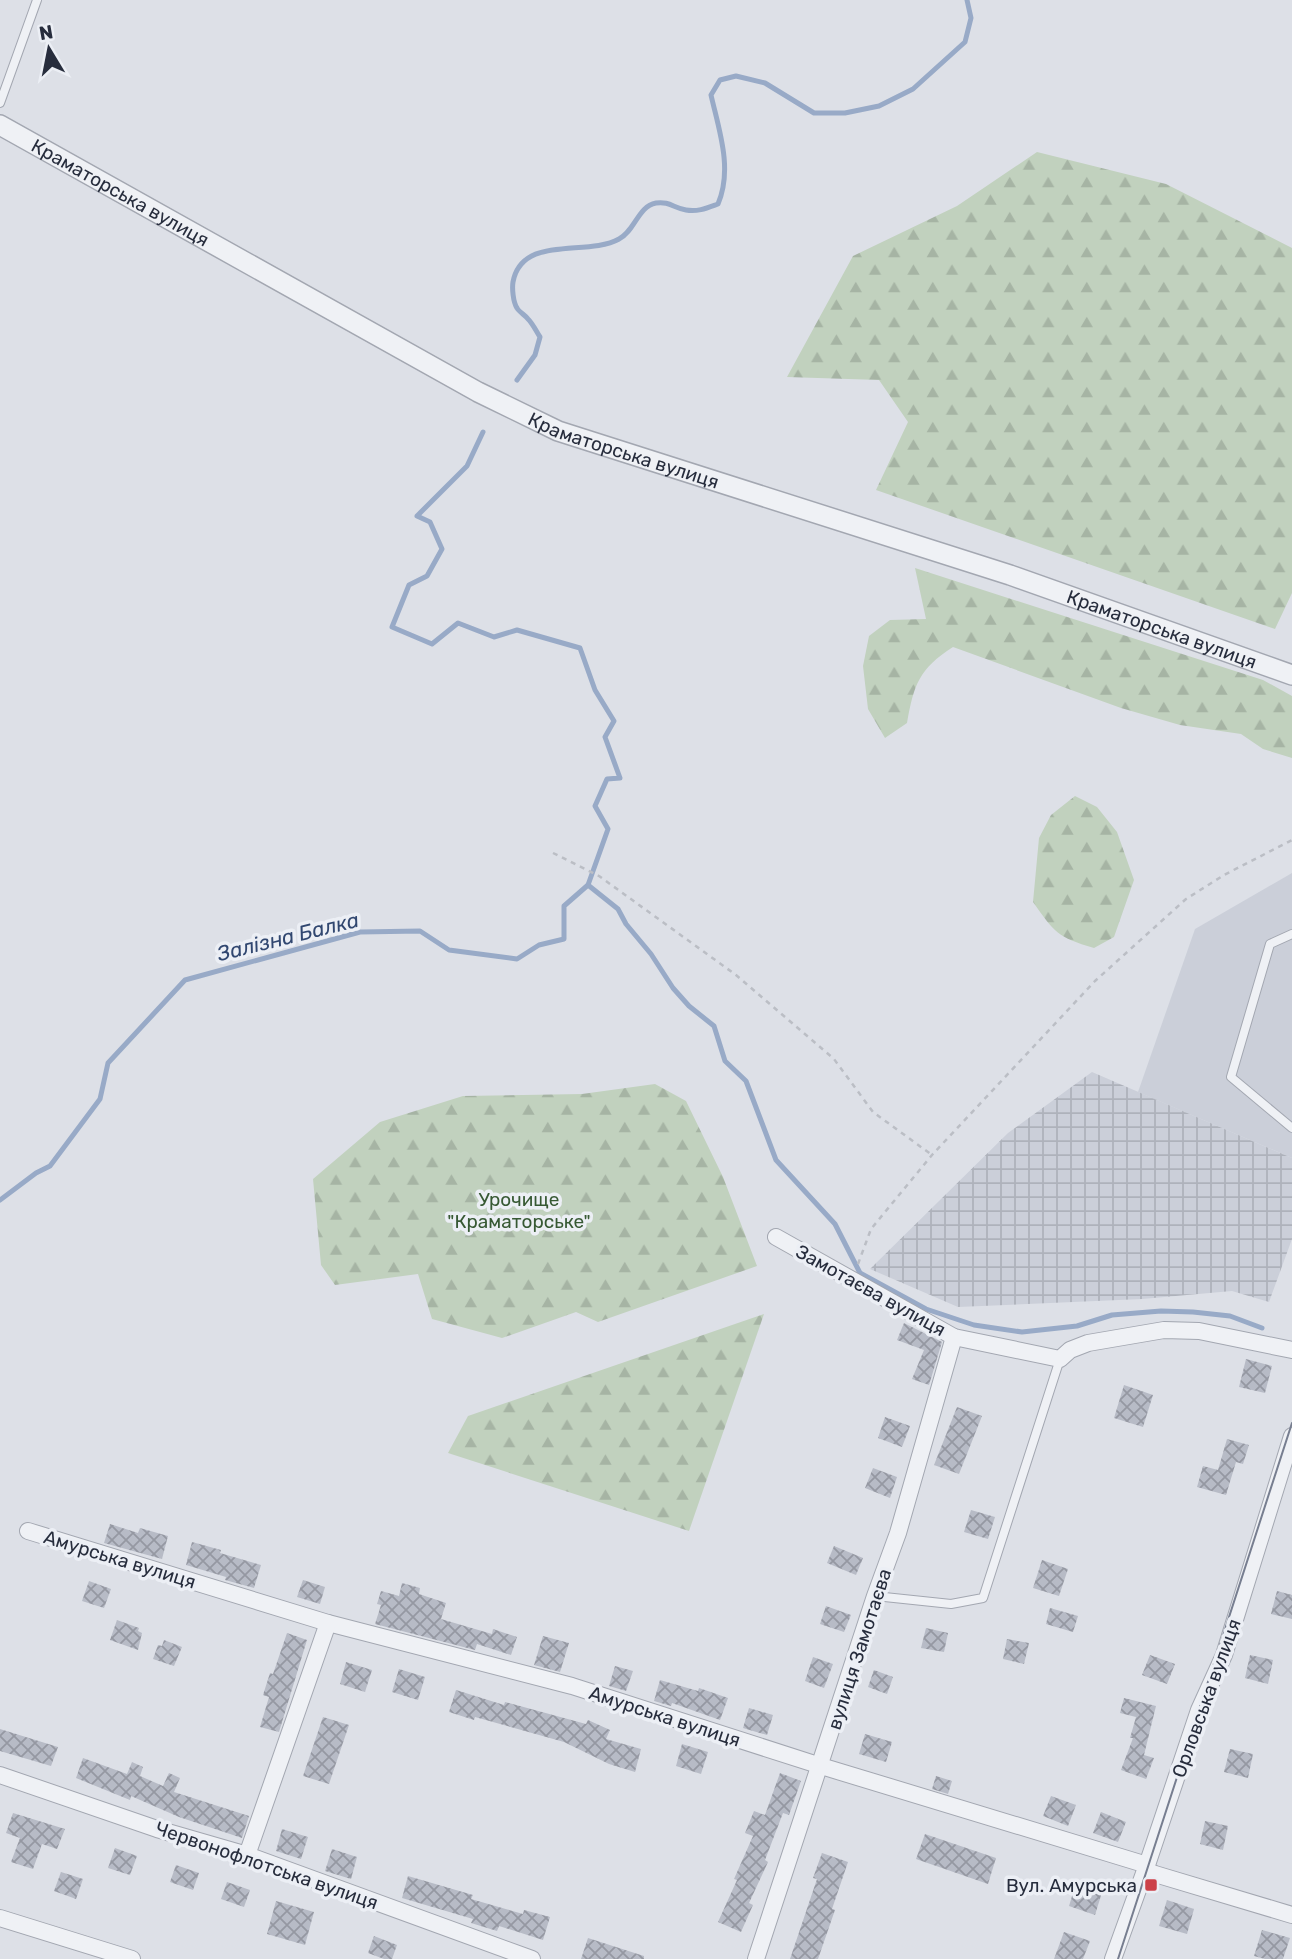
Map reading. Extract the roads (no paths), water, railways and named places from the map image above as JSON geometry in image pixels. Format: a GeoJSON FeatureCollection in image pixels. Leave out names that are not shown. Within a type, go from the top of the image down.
{"type":"FeatureCollection","features":[{"type":"Feature","properties":{"kind":"street","name":"Краматорська вулиця"},"geometry":{"type":"LineString","coordinates":[[0,125],[478,392],[558,431],[1010,575],[1292,675]]}},
{"type":"Feature","properties":{"kind":"street","name":"Замотаєва вулиця"},"geometry":{"type":"LineString","coordinates":[[776,1237],[954,1336],[1060,1359]]}},
{"type":"Feature","properties":{"kind":"street"},"geometry":{"type":"LineString","coordinates":[[1060,1359],[1070,1350],[1088,1343],[1164,1330],[1199,1331],[1292,1350]]}},
{"type":"Feature","properties":{"kind":"street","name":"вулиця Замотаєва"},"geometry":{"type":"LineString","coordinates":[[756,1959],[898,1533],[954,1336]]}},
{"type":"Feature","properties":{"kind":"street","name":"Орловська вулиця"},"geometry":{"type":"LineString","coordinates":[[1113,1959],[1199,1710],[1224,1655],[1292,1436]]}},
{"type":"Feature","properties":{"kind":"street","name":"Амурська вулиця"},"geometry":{"type":"LineString","coordinates":[[28,1531],[328,1623],[572,1686],[821,1766],[1147,1865],[1147,1871],[1155,1874],[1292,1915]]}},
{"type":"Feature","properties":{"kind":"street"},"geometry":{"type":"LineString","coordinates":[[247,1855],[328,1623]]}},
{"type":"Feature","properties":{"kind":"street","name":"Червонофлотська вулиця"},"geometry":{"type":"LineString","coordinates":[[0,1775],[158,1829],[247,1855],[532,1959]]}},
{"type":"Feature","properties":{"kind":"street"},"geometry":{"type":"LineString","coordinates":[[0,1918],[132,1959]]}},
{"type":"Feature","properties":{"kind":"lane"},"geometry":{"type":"LineString","coordinates":[[0,103],[37,0]]}},
{"type":"Feature","properties":{"kind":"lane"},"geometry":{"type":"LineString","coordinates":[[1292,934],[1270,944],[1231,1077],[1292,1128]]}},
{"type":"Feature","properties":{"kind":"lane"},"geometry":{"type":"LineString","coordinates":[[875,1596],[951,1604],[983,1598],[1060,1359]]}},
{"type":"Feature","properties":{"kind":"waterway","name":"Залізна Балка"},"geometry":{"type":"LineString","coordinates":[[517,380],[535,355],[540,337],[518,309],[513,295],[513,282],[519,267],[529,258],[542,252],[590,247],[619,239],[645,209],[656,203],[690,210],[718,204],[724,163],[721,136],[711,95],[720,80],[736,76],[765,83],[814,113],[845,113],[879,106],[913,89],[965,42],[971,18],[967,0]]}},
{"type":"Feature","properties":{"kind":"waterway","name":"Залізна Балка"},"geometry":{"type":"LineString","coordinates":[[0,1200],[50,1166],[100,1099],[108,1063],[185,980],[360,932],[420,931],[449,950],[517,959],[539,945],[564,939],[564,906],[588,885],[608,829],[595,806],[607,779],[620,778],[605,737],[614,721],[595,690],[580,648],[517,630],[494,637],[458,623],[432,644],[392,627],[409,585],[427,576],[442,549],[430,522],[417,516],[467,466],[483,432]]}},
{"type":"Feature","properties":{"kind":"waterway"},"geometry":{"type":"LineString","coordinates":[[588,885],[618,909],[673,988],[689,1006],[714,1026],[725,1061],[746,1081],[776,1160],[835,1224],[860,1273],[926,1309],[974,1325],[1022,1332],[1077,1326],[1112,1315],[1161,1311],[1230,1316],[1262,1328]]}},
{"type":"Feature","properties":{"kind":"tram line"},"geometry":{"type":"LineString","coordinates":[[1118,1959],[1292,1423]]}},
{"type":"Feature","properties":{"kind":"place","name":"Вул. Амурська"},"geometry":{"type":"Point","coordinates":[1151,1885]}},
{"type":"Feature","properties":{"kind":"park label","name":"Урочище \"Краматорське\""},"geometry":{"type":"Point","coordinates":[519,1210]}}]}
